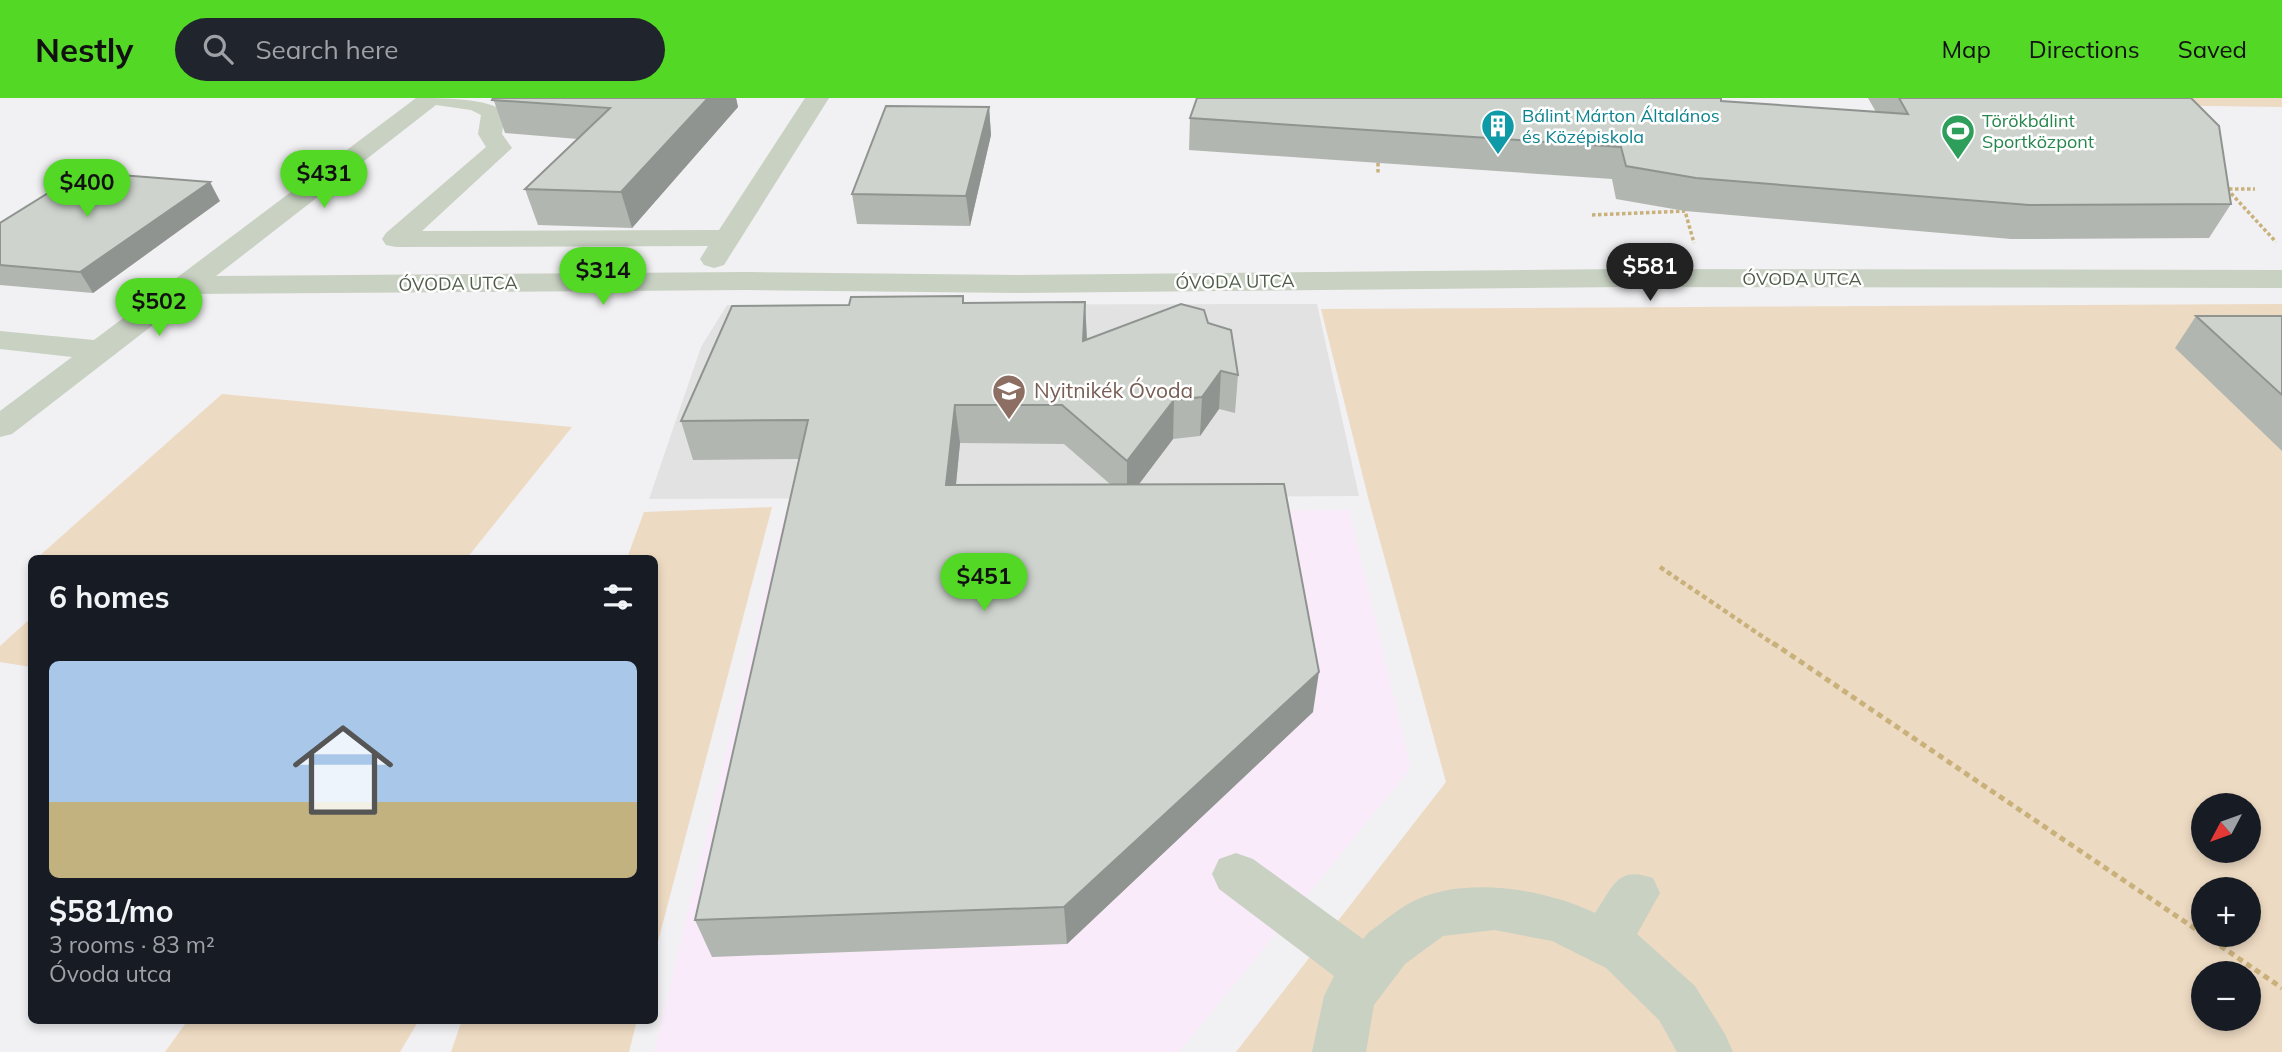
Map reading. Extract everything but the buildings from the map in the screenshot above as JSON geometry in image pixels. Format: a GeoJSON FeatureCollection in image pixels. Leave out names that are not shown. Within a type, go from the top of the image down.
{"type":"FeatureCollection","features":[{"type":"Feature","properties":{"kind":"street"},"geometry":{"type":"LineString","coordinates":[[0,427],[433,98],[477,104],[492,112],[490,134],[499,148],[396,239],[727,238]]}},
{"type":"Feature","properties":{"kind":"street"},"geometry":{"type":"LineString","coordinates":[[700,281],[817,98]]}},
{"type":"Feature","properties":{"kind":"street","name":"ÓVODA UTCA"},"geometry":{"type":"LineString","coordinates":[[187,285],[700,281],[1018,284],[1609,278],[2282,279]]}},
{"type":"Feature","properties":{"kind":"street"},"geometry":{"type":"LineString","coordinates":[[0,340],[101,350]]}},
{"type":"Feature","properties":{"kind":"street"},"geometry":{"type":"LineString","coordinates":[[1236,874],[1368,972]]}},
{"type":"Feature","properties":{"kind":"street"},"geometry":{"type":"LineString","coordinates":[[1604,943],[1636,893]]}},
{"type":"Feature","properties":{"kind":"street"},"geometry":{"type":"LineString","coordinates":[[1339,1052],[1350,996],[1387,948],[1433,915],[1494,908],[1560,920],[1623,952],[1677,1003],[1706,1052]]}},
{"type":"Feature","properties":{"kind":"path"},"geometry":{"type":"LineString","coordinates":[[1378,163],[1378,175]]}},
{"type":"Feature","properties":{"kind":"path"},"geometry":{"type":"LineString","coordinates":[[2255,189],[2227,188],[2277,243]]}},
{"type":"Feature","properties":{"kind":"path"},"geometry":{"type":"LineString","coordinates":[[1591,215],[1685,211]]}},
{"type":"Feature","properties":{"kind":"path"},"geometry":{"type":"LineString","coordinates":[[1660,567],[2191,926]]}},
{"type":"Feature","properties":{"kind":"path"},"geometry":{"type":"LineString","coordinates":[[2222,947],[2282,988]]}},
{"type":"Feature","properties":{"kind":"shaded area"},"geometry":{"type":"Polygon","coordinates":[[[2137,98],[2282,98],[2282,107],[2144,105],[2137,98]]]}},
{"type":"Feature","properties":{"kind":"shaded area","name":"Nyitnikék Óvoda"},"geometry":{"type":"Polygon","coordinates":[[[1317,304],[1359,496],[649,499],[701,347],[727,305],[1317,304]]]}},
{"type":"Feature","properties":{"kind":"shaded area"},"geometry":{"type":"Polygon","coordinates":[[[2282,304],[2282,1052],[1236,1052],[1446,782],[1369,501],[1321,309],[2282,304]]]}},
{"type":"Feature","properties":{"kind":"shaded area"},"geometry":{"type":"Polygon","coordinates":[[[222,394],[572,427],[469,555],[40,555],[222,394]]]}},
{"type":"Feature","properties":{"kind":"shaded area"},"geometry":{"type":"Polygon","coordinates":[[[772,507],[658,942],[658,555],[628,555],[644,512],[772,507]]]}},
{"type":"Feature","properties":{"kind":"shaded area"},"geometry":{"type":"Polygon","coordinates":[[[1349,510],[1411,768],[1179,1052],[654,1052],[783,516],[1349,510]]]}},
{"type":"Feature","properties":{"kind":"shaded area"},"geometry":{"type":"Polygon","coordinates":[[[28,621],[28,667],[0,662],[0,646],[28,621]]]}},
{"type":"Feature","properties":{"kind":"shaded area"},"geometry":{"type":"Polygon","coordinates":[[[185,1024],[417,1024],[400,1052],[165,1052],[185,1024]]]}},
{"type":"Feature","properties":{"kind":"shaded area"},"geometry":{"type":"Polygon","coordinates":[[[461,1024],[636,1024],[629,1052],[451,1052],[461,1024]]]}},
{"type":"Feature","properties":{"kind":"place","name":"Bálint Márton Általános és Középiskola"},"geometry":{"type":"Point","coordinates":[1498,156]}},
{"type":"Feature","properties":{"kind":"place","name":"Törökbálint Sportközpont"},"geometry":{"type":"Point","coordinates":[1958,161]}},
{"type":"Feature","properties":{"kind":"place","name":"Nyitnikék Óvoda"},"geometry":{"type":"Point","coordinates":[1009,421]}}]}
